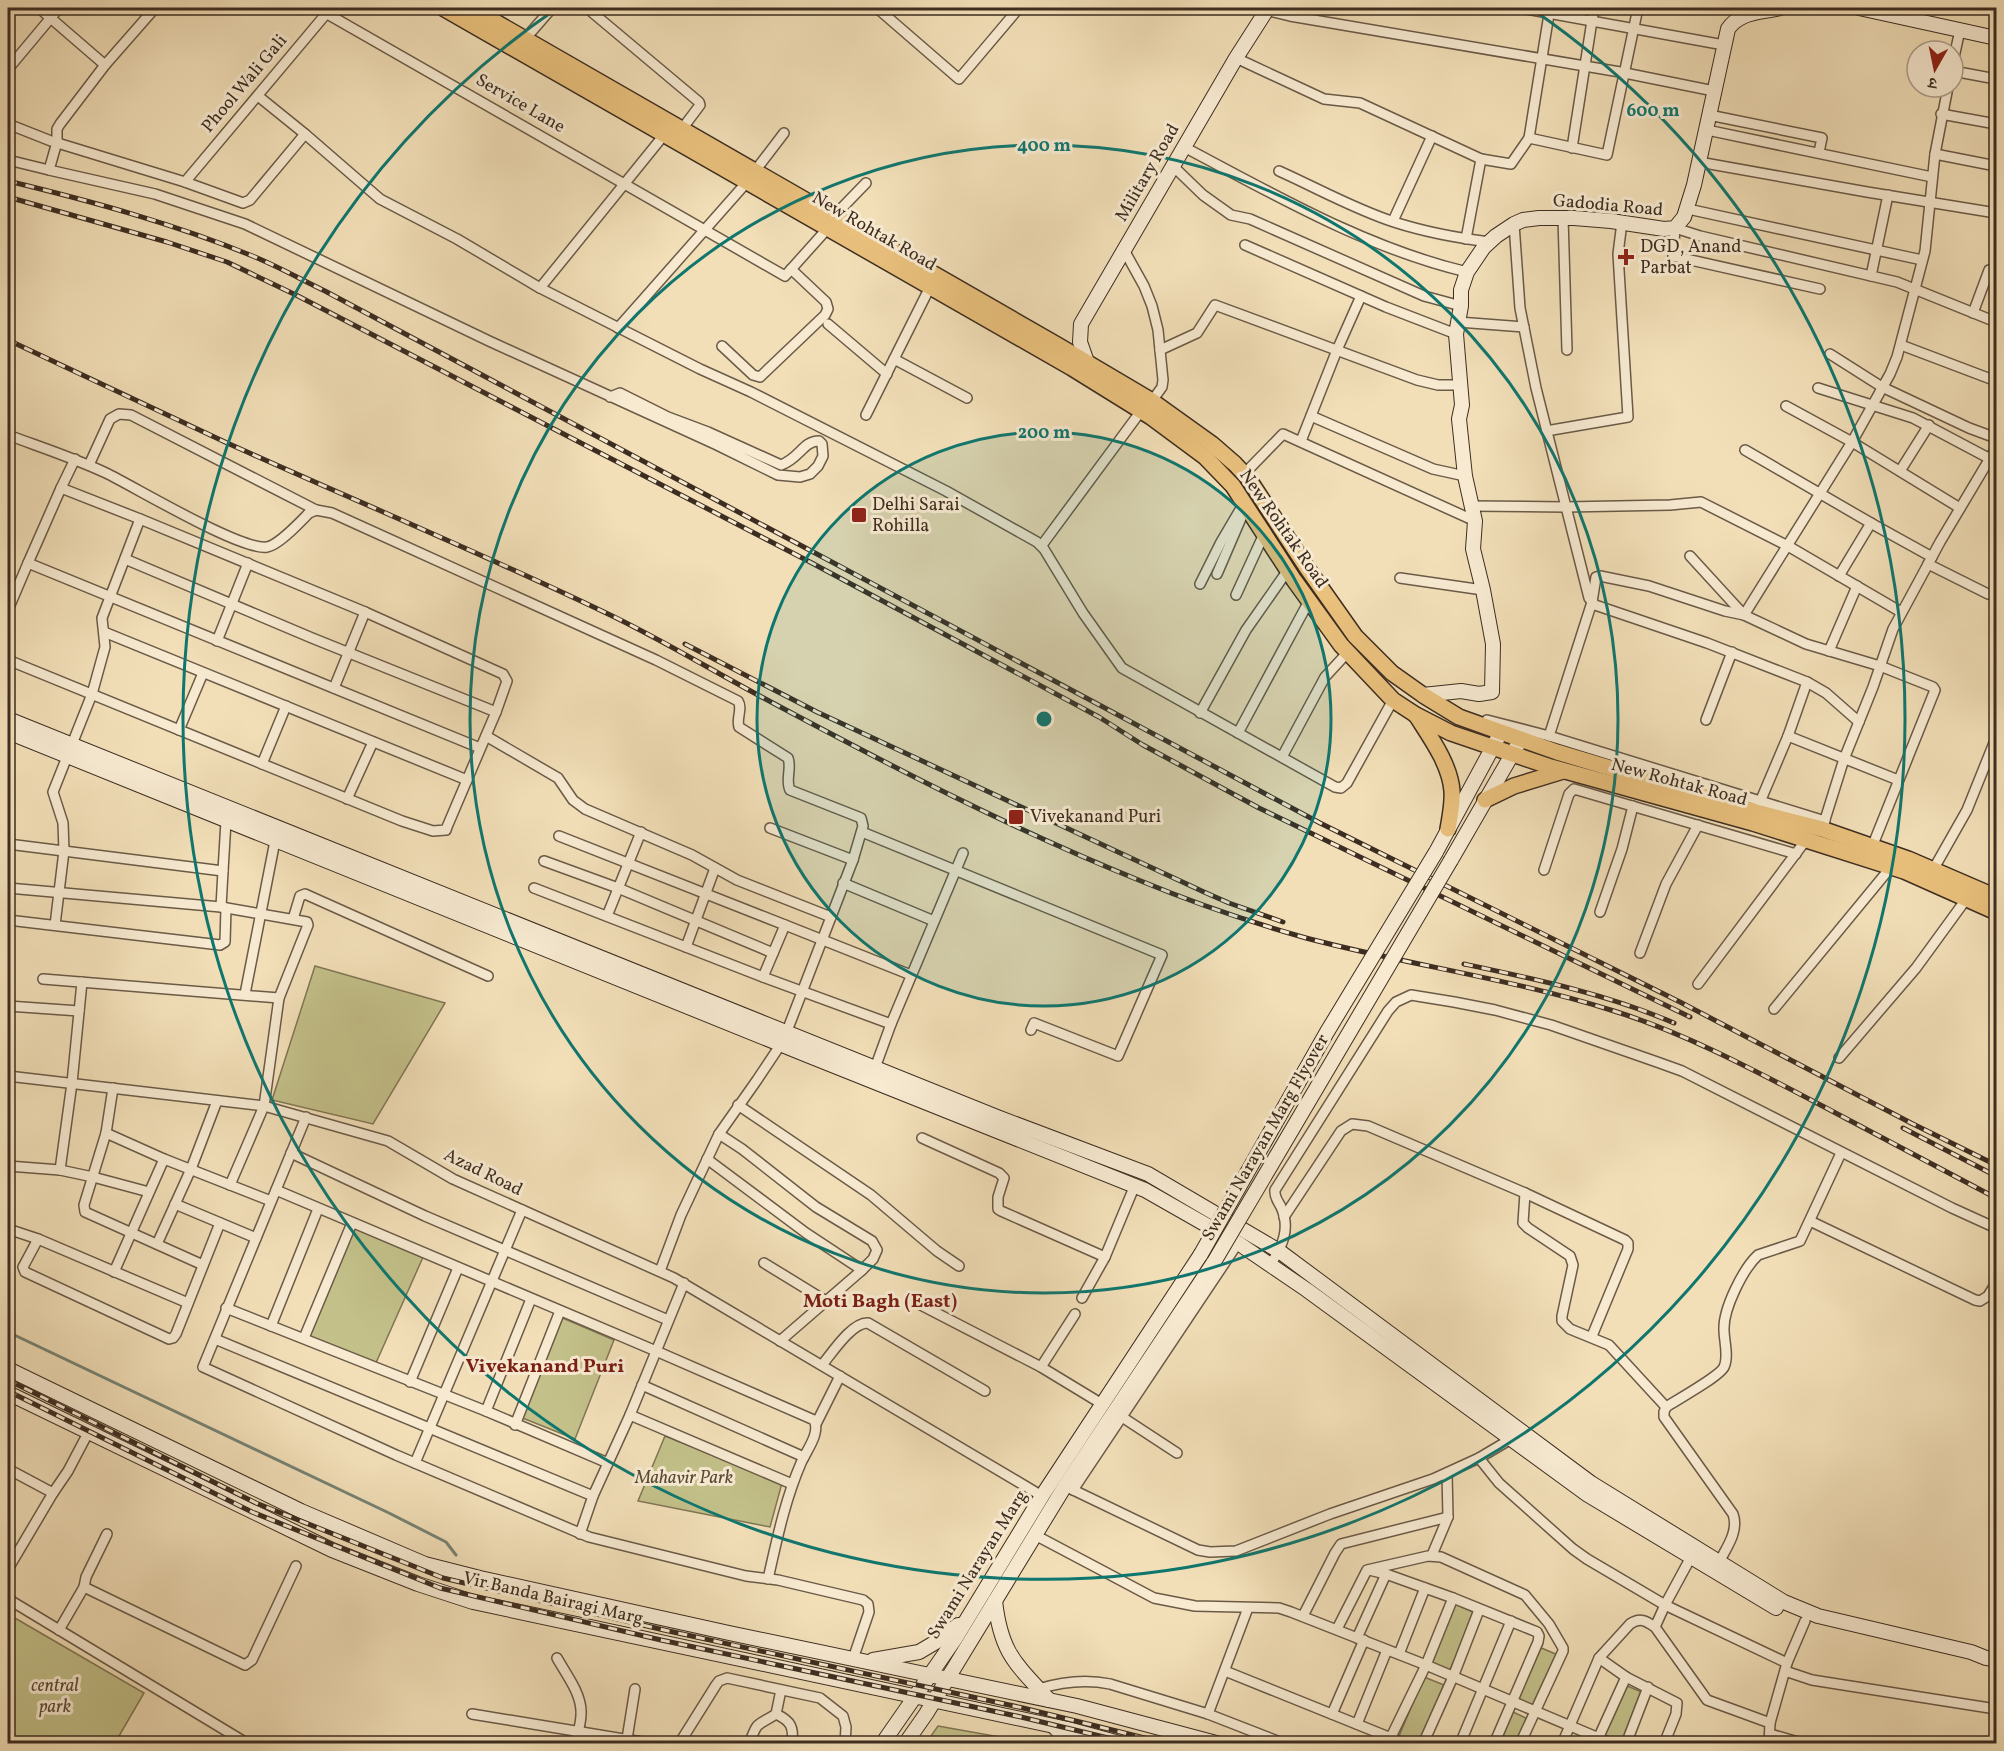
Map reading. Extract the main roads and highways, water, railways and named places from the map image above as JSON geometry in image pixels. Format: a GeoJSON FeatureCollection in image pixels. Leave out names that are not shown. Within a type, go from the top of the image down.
{"type":"FeatureCollection","features":[{"type":"Feature","properties":{"kind":"main road","name":"New Rohtak Road"},"geometry":{"type":"LineString","coordinates":[[443,8],[664,135],[751,177],[1087,362],[1146,406],[1233,486],[1309,602],[1348,652],[1393,700],[1416,715],[1451,734],[1563,771],[1753,823],[1818,834],[1872,847],[1996,897]]}},
{"type":"Feature","properties":{"kind":"main road","name":"New Rohtak Road"},"geometry":{"type":"LineString","coordinates":[[471,8],[682,129],[751,177]]}},
{"type":"Feature","properties":{"kind":"main road","name":"New Rohtak Road"},"geometry":{"type":"LineString","coordinates":[[831,222],[930,287],[1212,444],[1244,474],[1355,636],[1392,673],[1459,717],[1557,752],[1723,802],[1818,834],[1996,912]]}},
{"type":"Feature","properties":{"kind":"main road"},"geometry":{"type":"LineString","coordinates":[[1416,715],[1436,747],[1450,782],[1452,792],[1448,829]]}},
{"type":"Feature","properties":{"kind":"main road"},"geometry":{"type":"LineString","coordinates":[[1485,800],[1514,786],[1563,771]]}},
{"type":"Feature","properties":{"kind":"waterway"},"geometry":{"type":"LineString","coordinates":[[8,1332],[389,1513],[446,1542],[456,1555]]}},
{"type":"Feature","properties":{"kind":"railway"},"geometry":{"type":"LineString","coordinates":[[8,181],[102,205],[164,224],[225,245],[282,269],[1320,823],[1680,1002],[1996,1165]]}},
{"type":"Feature","properties":{"kind":"railway"},"geometry":{"type":"LineString","coordinates":[[8,197],[167,242],[227,262],[296,295],[810,562],[1099,717],[1143,745],[1259,808],[1690,1017]]}},
{"type":"Feature","properties":{"kind":"railway"},"geometry":{"type":"LineString","coordinates":[[8,340],[225,442],[604,612],[899,769],[995,817],[1092,861],[1243,919],[1306,938],[1538,990],[1640,1020],[1740,1063],[1996,1198]]}},
{"type":"Feature","properties":{"kind":"railway"},"geometry":{"type":"LineString","coordinates":[[685,644],[817,712],[1204,892],[1283,922]]}},
{"type":"Feature","properties":{"kind":"railway"},"geometry":{"type":"LineString","coordinates":[[1464,964],[1597,996],[1674,1023]]}},
{"type":"Feature","properties":{"kind":"railway"},"geometry":{"type":"LineString","coordinates":[[1903,1128],[1996,1176]]}},
{"type":"Feature","properties":{"kind":"railway"},"geometry":{"type":"LineString","coordinates":[[8,1380],[256,1503],[443,1578],[664,1630],[1023,1708],[1169,1744]]}},
{"type":"Feature","properties":{"kind":"railway"},"geometry":{"type":"LineString","coordinates":[[8,1391],[252,1512],[440,1588],[661,1640],[1021,1717],[1133,1744]]}},
{"type":"Feature","properties":{"kind":"place","name":"DGD, Anand Parbat"},"geometry":{"type":"Point","coordinates":[1626,257]}},
{"type":"Feature","properties":{"kind":"place","name":"Delhi Sarai Rohilla"},"geometry":{"type":"Point","coordinates":[859,515]}},
{"type":"Feature","properties":{"kind":"place","name":"Vivekanand Puri"},"geometry":{"type":"Point","coordinates":[1016,817]}},
{"type":"Feature","properties":{"kind":"district","name":"Moti Bagh (East)"},"geometry":{"type":"Point","coordinates":[880,1302]}},
{"type":"Feature","properties":{"kind":"district","name":"Vivekanand Puri"},"geometry":{"type":"Point","coordinates":[545,1367]}},
{"type":"Feature","properties":{"kind":"park label","name":"Mahavir Park"},"geometry":{"type":"Point","coordinates":[684,1478]}},
{"type":"Feature","properties":{"kind":"park label","name":"central park"},"geometry":{"type":"Point","coordinates":[55,1696]}}]}
